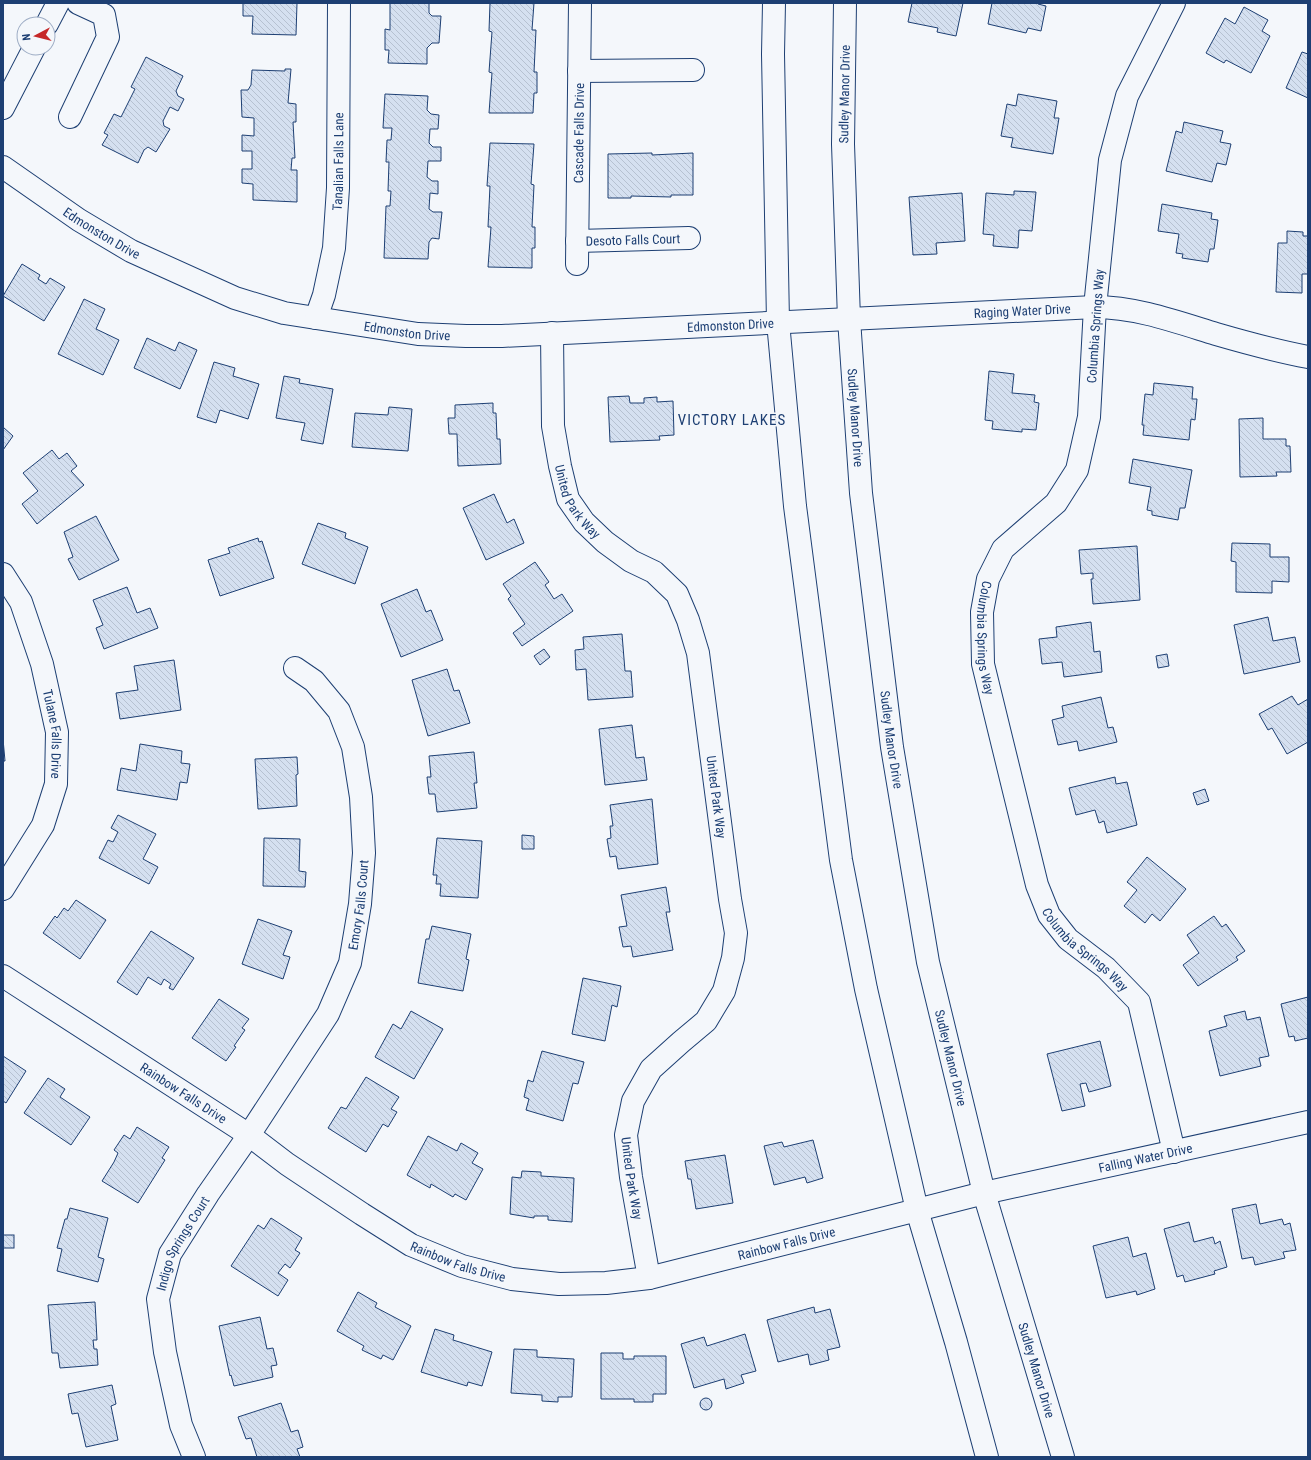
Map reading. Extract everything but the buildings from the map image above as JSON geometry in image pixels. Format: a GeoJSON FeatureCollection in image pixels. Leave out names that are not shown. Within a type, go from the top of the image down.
{"type":"FeatureCollection","features":[{"type":"Feature","properties":{"kind":"street"},"geometry":{"type":"LineString","coordinates":[[51,16],[58,3]]}},
{"type":"Feature","properties":{"kind":"street"},"geometry":{"type":"LineString","coordinates":[[70,117],[108,37],[104,15],[78,3]]}},
{"type":"Feature","properties":{"kind":"street","name":"Tanalian Falls Lane"},"geometry":{"type":"LineString","coordinates":[[316,318],[324,295],[334,248],[338,188],[339,3]]}},
{"type":"Feature","properties":{"kind":"street","name":"Cascade Falls Drive"},"geometry":{"type":"LineString","coordinates":[[577,264],[580,3]]}},
{"type":"Feature","properties":{"kind":"street"},"geometry":{"type":"LineString","coordinates":[[774,3],[773,54],[778,322],[794,506],[841,860],[866,989],[917,1210],[956,1342],[987,1457]]}},
{"type":"Feature","properties":{"kind":"street","name":"Sudley Manor Drive"},"geometry":{"type":"LineString","coordinates":[[845,3],[843,144],[849,319],[861,493],[892,747],[928,962],[984,1193],[1063,1457]]}},
{"type":"Feature","properties":{"kind":"street","name":"Columbia Springs Way"},"geometry":{"type":"LineString","coordinates":[[1174,3],[1127,96],[1110,160],[1095,306],[1089,417],[1077,470],[1056,503],[1003,549],[988,579],[982,612],[983,664],[1037,885],[1049,915],[1068,939],[1106,968],[1139,1002],[1174,1152]]}},
{"type":"Feature","properties":{"kind":"street"},"geometry":{"type":"LineString","coordinates":[[3,108],[30,56]]}},
{"type":"Feature","properties":{"kind":"street"},"geometry":{"type":"LineString","coordinates":[[579,71],[693,70]]}},
{"type":"Feature","properties":{"kind":"street","name":"Edmonston Drive"},"geometry":{"type":"LineString","coordinates":[[3,167],[79,220],[131,251],[235,298],[284,313],[418,334],[488,336],[849,319]]}},
{"type":"Feature","properties":{"kind":"street","name":"Desoto Falls Court"},"geometry":{"type":"LineString","coordinates":[[577,240],[689,238]]}},
{"type":"Feature","properties":{"kind":"street","name":"Raging Water Drive"},"geometry":{"type":"LineString","coordinates":[[849,319],[1095,306],[1112,307],[1168,319],[1272,350],[1308,357]]}},
{"type":"Feature","properties":{"kind":"street","name":"United Park Way"},"geometry":{"type":"LineString","coordinates":[[552,333],[553,426],[568,499],[584,522],[605,542],[631,561],[654,572],[677,594],[688,620],[698,653],[730,899],[736,933],[733,958],[724,991],[706,1021],[651,1069],[633,1101],[626,1135],[631,1177],[649,1278]]}},
{"type":"Feature","properties":{"kind":"street","name":"Tulane Falls Drive"},"geometry":{"type":"LineString","coordinates":[[3,574],[21,602],[42,664],[57,732],[56,784],[43,825],[3,889]]}},
{"type":"Feature","properties":{"kind":"street","name":"Emory Falls Court"},"geometry":{"type":"LineString","coordinates":[[249,1135],[328,1014],[350,963],[360,904],[364,853],[361,797],[353,747],[339,711],[314,681],[295,668]]}},
{"type":"Feature","properties":{"kind":"street","name":"Rainbow Falls Drive"},"geometry":{"type":"LineString","coordinates":[[3,976],[249,1135],[287,1164],[412,1245],[462,1266],[512,1279],[559,1284],[606,1283],[649,1278],[984,1193]]}},
{"type":"Feature","properties":{"kind":"street","name":"Falling Water Drive"},"geometry":{"type":"LineString","coordinates":[[984,1193],[1308,1122]]}},
{"type":"Feature","properties":{"kind":"street","name":"Indigo Springs Court"},"geometry":{"type":"LineString","coordinates":[[194,1457],[182,1425],[168,1367],[158,1299],[170,1254],[208,1194],[249,1135]]}},
{"type":"Feature","properties":{"kind":"district","name":"VICTORY LAKES"},"geometry":{"type":"Point","coordinates":[732,420]}}]}
